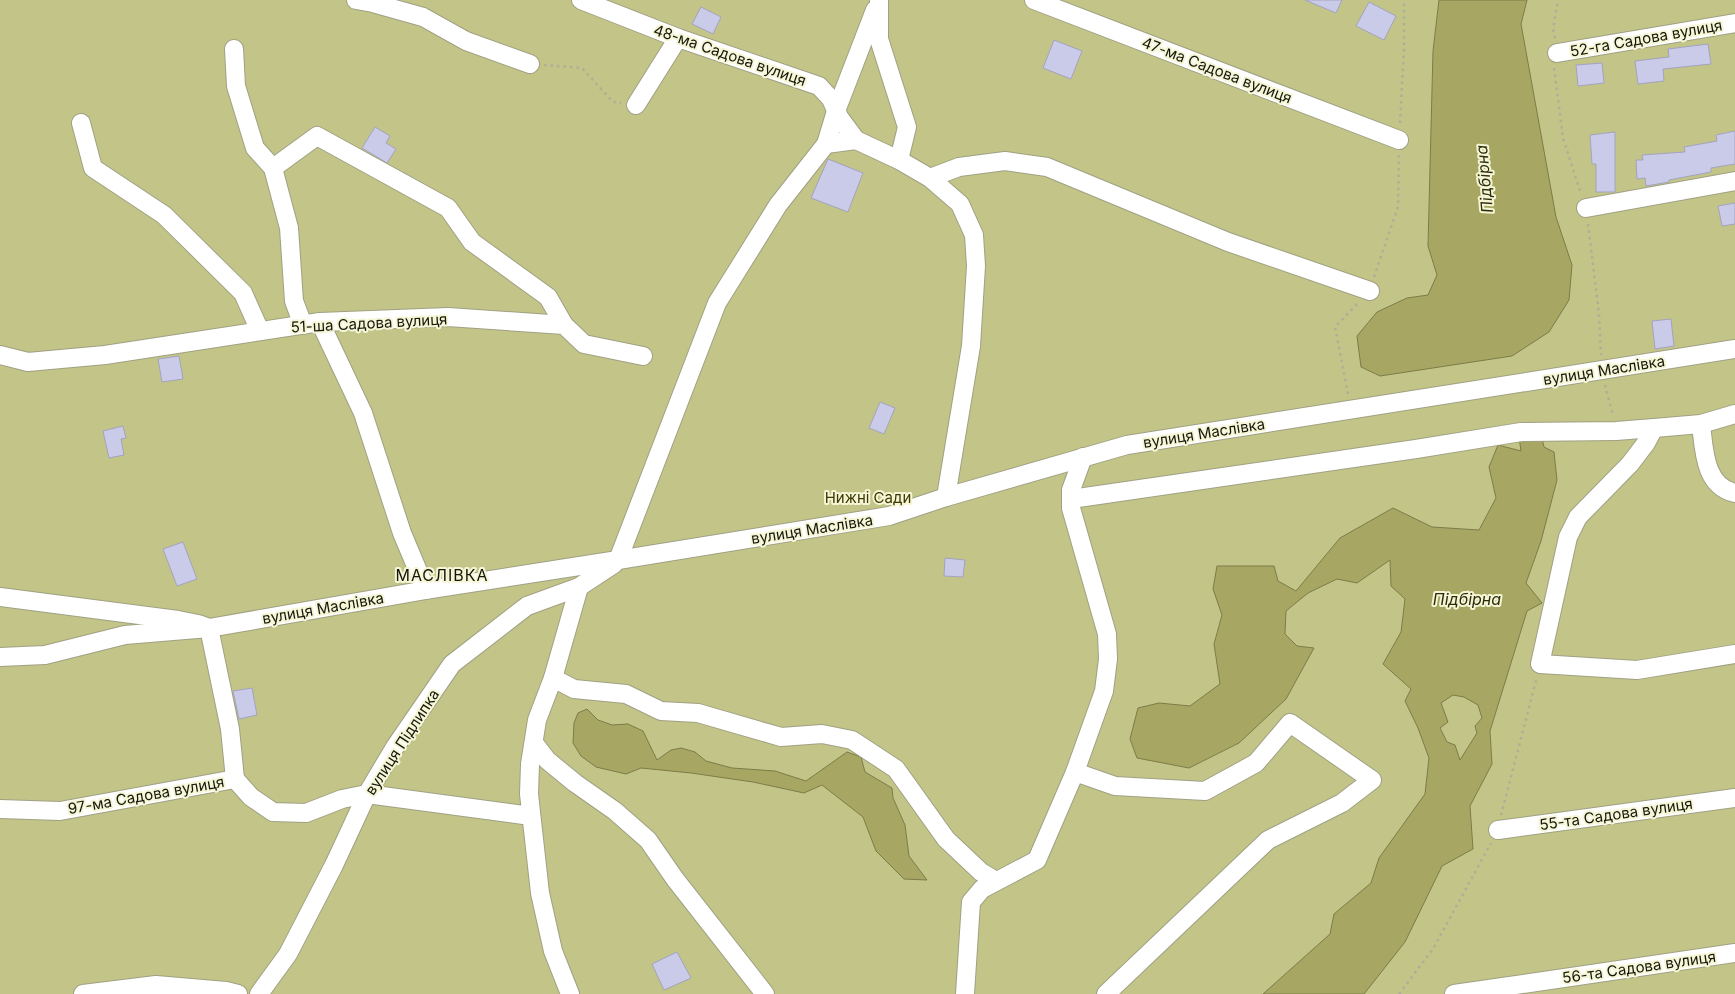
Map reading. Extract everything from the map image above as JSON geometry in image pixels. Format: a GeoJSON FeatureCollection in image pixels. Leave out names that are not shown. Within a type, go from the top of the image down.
{"type":"FeatureCollection","features":[{"type":"Feature","properties":{"kind":"street"},"geometry":{"type":"LineString","coordinates":[[356,0],[422,17],[466,41],[530,64]]}},
{"type":"Feature","properties":{"kind":"street","name":"48-ма Садова вулиця"},"geometry":{"type":"LineString","coordinates":[[581,0],[678,38],[819,86],[831,99],[836,111],[856,140]]}},
{"type":"Feature","properties":{"kind":"street"},"geometry":{"type":"LineString","coordinates":[[618,560],[717,303],[778,205],[826,144],[836,111],[879,0]]}},
{"type":"Feature","properties":{"kind":"street"},"geometry":{"type":"LineString","coordinates":[[879,0],[879,39],[907,127],[899,160]]}},
{"type":"Feature","properties":{"kind":"street","name":"47-ма Садова вулиця"},"geometry":{"type":"LineString","coordinates":[[1034,0],[1399,140]]}},
{"type":"Feature","properties":{"kind":"street","name":"52-га Садова вулиця"},"geometry":{"type":"LineString","coordinates":[[1557,53],[1735,22]]}},
{"type":"Feature","properties":{"kind":"street"},"geometry":{"type":"LineString","coordinates":[[636,105],[678,38]]}},
{"type":"Feature","properties":{"kind":"street"},"geometry":{"type":"LineString","coordinates":[[234,49],[236,86],[255,148],[273,168],[289,228],[294,301],[311,323],[363,413],[402,533],[426,590]]}},
{"type":"Feature","properties":{"kind":"street"},"geometry":{"type":"LineString","coordinates":[[81,123],[93,168],[164,215],[243,293],[260,331]]}},
{"type":"Feature","properties":{"kind":"street"},"geometry":{"type":"LineString","coordinates":[[273,168],[317,136],[448,208],[472,242],[548,297],[564,325],[584,344],[643,356]]}},
{"type":"Feature","properties":{"kind":"street"},"geometry":{"type":"LineString","coordinates":[[826,144],[856,140],[899,160],[930,178],[960,204],[974,235],[976,266],[971,346],[946,497]]}},
{"type":"Feature","properties":{"kind":"street"},"geometry":{"type":"LineString","coordinates":[[930,178],[959,167],[1005,161],[1047,167],[1228,242],[1370,291]]}},
{"type":"Feature","properties":{"kind":"street"},"geometry":{"type":"LineString","coordinates":[[1586,208],[1735,181]]}},
{"type":"Feature","properties":{"kind":"street","name":"51-ша Садова вулиця"},"geometry":{"type":"LineString","coordinates":[[0,354],[28,362],[105,355],[311,323],[448,317],[564,325]]}},
{"type":"Feature","properties":{"kind":"street","name":"вулиця Маслівка"},"geometry":{"type":"LineString","coordinates":[[0,657],[45,655],[125,635],[209,628],[426,590],[889,516],[946,497],[1127,445],[1735,349]]}},
{"type":"Feature","properties":{"kind":"street"},"geometry":{"type":"LineString","coordinates":[[1071,499],[1521,432],[1616,431],[1702,424],[1735,414]]}},
{"type":"Feature","properties":{"kind":"street"},"geometry":{"type":"LineString","coordinates":[[1702,424],[1707,462],[1712,476],[1726,491],[1735,493]]}},
{"type":"Feature","properties":{"kind":"street"},"geometry":{"type":"LineString","coordinates":[[1654,428],[1646,443],[1630,464],[1578,517],[1568,537],[1540,664],[1637,670],[1735,654]]}},
{"type":"Feature","properties":{"kind":"street"},"geometry":{"type":"LineString","coordinates":[[965,994],[971,902],[989,885],[1037,860],[1075,772],[1104,691],[1108,659],[1106,634],[1071,508],[1071,490],[1083,457]]}},
{"type":"Feature","properties":{"kind":"street","name":"вулиця Підлипка"},"geometry":{"type":"LineString","coordinates":[[259,994],[288,954],[334,865],[367,794],[395,747],[452,664],[528,606],[580,588],[618,560]]}},
{"type":"Feature","properties":{"kind":"street"},"geometry":{"type":"LineString","coordinates":[[570,994],[554,951],[540,893],[531,816],[530,764],[538,720],[553,678],[580,588]]}},
{"type":"Feature","properties":{"kind":"street"},"geometry":{"type":"LineString","coordinates":[[0,597],[178,620],[209,628],[230,729],[235,780]]}},
{"type":"Feature","properties":{"kind":"street"},"geometry":{"type":"LineString","coordinates":[[96,610],[104,614],[111,624],[107,640]]}},
{"type":"Feature","properties":{"kind":"street"},"geometry":{"type":"LineString","coordinates":[[553,678],[574,689],[626,694],[661,711],[698,713],[781,737],[822,734],[852,740],[896,769],[946,840],[981,872],[989,885]]}},
{"type":"Feature","properties":{"kind":"street"},"geometry":{"type":"LineString","coordinates":[[1075,772],[1115,786],[1205,791],[1256,762],[1290,723],[1372,780],[1342,804],[1268,840],[1106,994]]}},
{"type":"Feature","properties":{"kind":"street"},"geometry":{"type":"LineString","coordinates":[[534,743],[547,760],[575,783],[615,810],[648,840],[675,879],[765,994]]}},
{"type":"Feature","properties":{"kind":"street","name":"97-ма Садова вулиця"},"geometry":{"type":"LineString","coordinates":[[0,810],[60,811],[235,780],[251,797],[273,812],[306,813],[342,799],[367,794],[531,816]]}},
{"type":"Feature","properties":{"kind":"street","name":"55-та Садова вулиця"},"geometry":{"type":"LineString","coordinates":[[1498,830],[1735,798]]}},
{"type":"Feature","properties":{"kind":"street","name":"56-та Садова вулиця"},"geometry":{"type":"LineString","coordinates":[[1454,994],[1735,953]]}},
{"type":"Feature","properties":{"kind":"street"},"geometry":{"type":"LineString","coordinates":[[83,994],[156,985],[226,991],[238,994]]}},
{"type":"Feature","properties":{"kind":"path"},"geometry":{"type":"LineString","coordinates":[[1352,410],[1336,327],[1370,291],[1398,207],[1404,0]]}},
{"type":"Feature","properties":{"kind":"path"},"geometry":{"type":"LineString","coordinates":[[1558,0],[1554,29],[1557,53],[1554,67],[1563,138],[1586,208],[1599,314],[1602,371]]}},
{"type":"Feature","properties":{"kind":"path"},"geometry":{"type":"LineString","coordinates":[[530,64],[582,68],[613,102],[636,105]]}},
{"type":"Feature","properties":{"kind":"green space","name":"Нижні Сади"},"geometry":{"type":"Polygon","coordinates":[[[0,0],[1735,0],[1735,994],[0,994],[0,0]]]}},
{"type":"Feature","properties":{"kind":"water"},"geometry":{"type":"Polygon","coordinates":[[[1439,0],[1527,0],[1521,24],[1556,217],[1572,265],[1569,300],[1549,332],[1512,356],[1380,376],[1361,367],[1357,336],[1377,312],[1407,298],[1428,295],[1437,275],[1428,246],[1433,51],[1439,0]]]}},
{"type":"Feature","properties":{"kind":"water","name":"Підбірна"},"geometry":{"type":"Polygon","coordinates":[[[1541,434],[1544,447],[1554,452],[1557,480],[1541,541],[1526,583],[1542,603],[1527,611],[1490,731],[1492,764],[1470,806],[1473,849],[1442,866],[1405,942],[1364,994],[1263,994],[1330,934],[1334,914],[1371,883],[1379,858],[1425,794],[1429,758],[1418,728],[1405,701],[1411,689],[1383,664],[1401,632],[1405,599],[1391,586],[1390,560],[1357,583],[1337,579],[1308,593],[1286,611],[1285,634],[1297,646],[1314,648],[1286,699],[1239,743],[1189,768],[1137,758],[1130,739],[1138,708],[1159,703],[1190,706],[1220,684],[1214,644],[1222,615],[1213,589],[1217,566],[1274,566],[1278,581],[1296,591],[1340,538],[1393,508],[1432,527],[1479,530],[1496,498],[1489,467],[1498,445],[1521,451],[1519,437],[1541,434]],[[1453,695],[1441,703],[1448,722],[1440,728],[1447,742],[1455,745],[1460,760],[1477,733],[1475,726],[1482,718],[1478,705],[1464,697],[1453,695]]]}},
{"type":"Feature","properties":{"kind":"water"},"geometry":{"type":"Polygon","coordinates":[[[587,709],[598,720],[612,725],[628,724],[643,731],[657,760],[671,750],[681,748],[695,752],[706,761],[732,768],[775,771],[806,781],[847,752],[861,757],[865,772],[892,788],[893,798],[905,825],[909,856],[927,880],[904,879],[876,851],[863,817],[822,785],[804,793],[753,782],[691,773],[641,768],[626,774],[596,767],[581,756],[573,743],[574,723],[578,713],[587,709]]]}},
{"type":"Feature","properties":{"kind":"building"},"geometry":{"type":"Polygon","coordinates":[[[1305,0],[1342,0],[1336,13],[1305,0]]]}},
{"type":"Feature","properties":{"kind":"building"},"geometry":{"type":"Polygon","coordinates":[[[1369,2],[1396,16],[1384,40],[1356,26],[1369,2]]]}},
{"type":"Feature","properties":{"kind":"building"},"geometry":{"type":"Polygon","coordinates":[[[701,7],[721,17],[713,34],[692,24],[701,7]]]}},
{"type":"Feature","properties":{"kind":"building"},"geometry":{"type":"Polygon","coordinates":[[[1054,40],[1082,51],[1071,79],[1043,68],[1054,40]]]}},
{"type":"Feature","properties":{"kind":"building"},"geometry":{"type":"Polygon","coordinates":[[[1708,44],[1711,64],[1663,69],[1664,81],[1638,84],[1635,61],[1669,57],[1668,49],[1708,44]]]}},
{"type":"Feature","properties":{"kind":"building"},"geometry":{"type":"Polygon","coordinates":[[[1602,63],[1604,83],[1578,86],[1576,65],[1602,63]]]}},
{"type":"Feature","properties":{"kind":"building"},"geometry":{"type":"Polygon","coordinates":[[[375,127],[390,136],[386,143],[396,149],[387,163],[362,148],[375,127]]]}},
{"type":"Feature","properties":{"kind":"building"},"geometry":{"type":"Polygon","coordinates":[[[1735,131],[1735,164],[1711,168],[1711,172],[1646,186],[1645,178],[1637,179],[1636,160],[1643,160],[1642,155],[1685,152],[1684,147],[1717,141],[1716,135],[1735,131]]]}},
{"type":"Feature","properties":{"kind":"building"},"geometry":{"type":"Polygon","coordinates":[[[1615,132],[1615,192],[1596,192],[1596,164],[1592,164],[1590,135],[1615,132]]]}},
{"type":"Feature","properties":{"kind":"building"},"geometry":{"type":"Polygon","coordinates":[[[828,159],[863,173],[848,212],[811,198],[828,159]]]}},
{"type":"Feature","properties":{"kind":"building"},"geometry":{"type":"Polygon","coordinates":[[[1735,203],[1735,224],[1722,226],[1718,206],[1735,203]]]}},
{"type":"Feature","properties":{"kind":"building"},"geometry":{"type":"Polygon","coordinates":[[[1671,319],[1674,346],[1655,349],[1652,321],[1671,319]]]}},
{"type":"Feature","properties":{"kind":"building"},"geometry":{"type":"Polygon","coordinates":[[[179,356],[183,379],[162,382],[158,359],[179,356]]]}},
{"type":"Feature","properties":{"kind":"building"},"geometry":{"type":"Polygon","coordinates":[[[880,402],[895,408],[884,434],[869,428],[880,402]]]}},
{"type":"Feature","properties":{"kind":"building"},"geometry":{"type":"Polygon","coordinates":[[[123,426],[126,438],[121,439],[124,455],[109,458],[103,431],[123,426]]]}},
{"type":"Feature","properties":{"kind":"building"},"geometry":{"type":"Polygon","coordinates":[[[183,542],[197,579],[177,586],[163,549],[183,542]]]}},
{"type":"Feature","properties":{"kind":"building"},"geometry":{"type":"Polygon","coordinates":[[[945,558],[965,560],[963,577],[944,576],[945,558]]]}},
{"type":"Feature","properties":{"kind":"building"},"geometry":{"type":"Polygon","coordinates":[[[252,688],[257,715],[239,719],[233,691],[252,688]]]}},
{"type":"Feature","properties":{"kind":"building"},"geometry":{"type":"Polygon","coordinates":[[[677,952],[691,978],[664,990],[652,964],[677,952]]]}},
{"type":"Feature","properties":{"kind":"district","name":"МАСЛІВКА"},"geometry":{"type":"Point","coordinates":[442,575]}}]}
